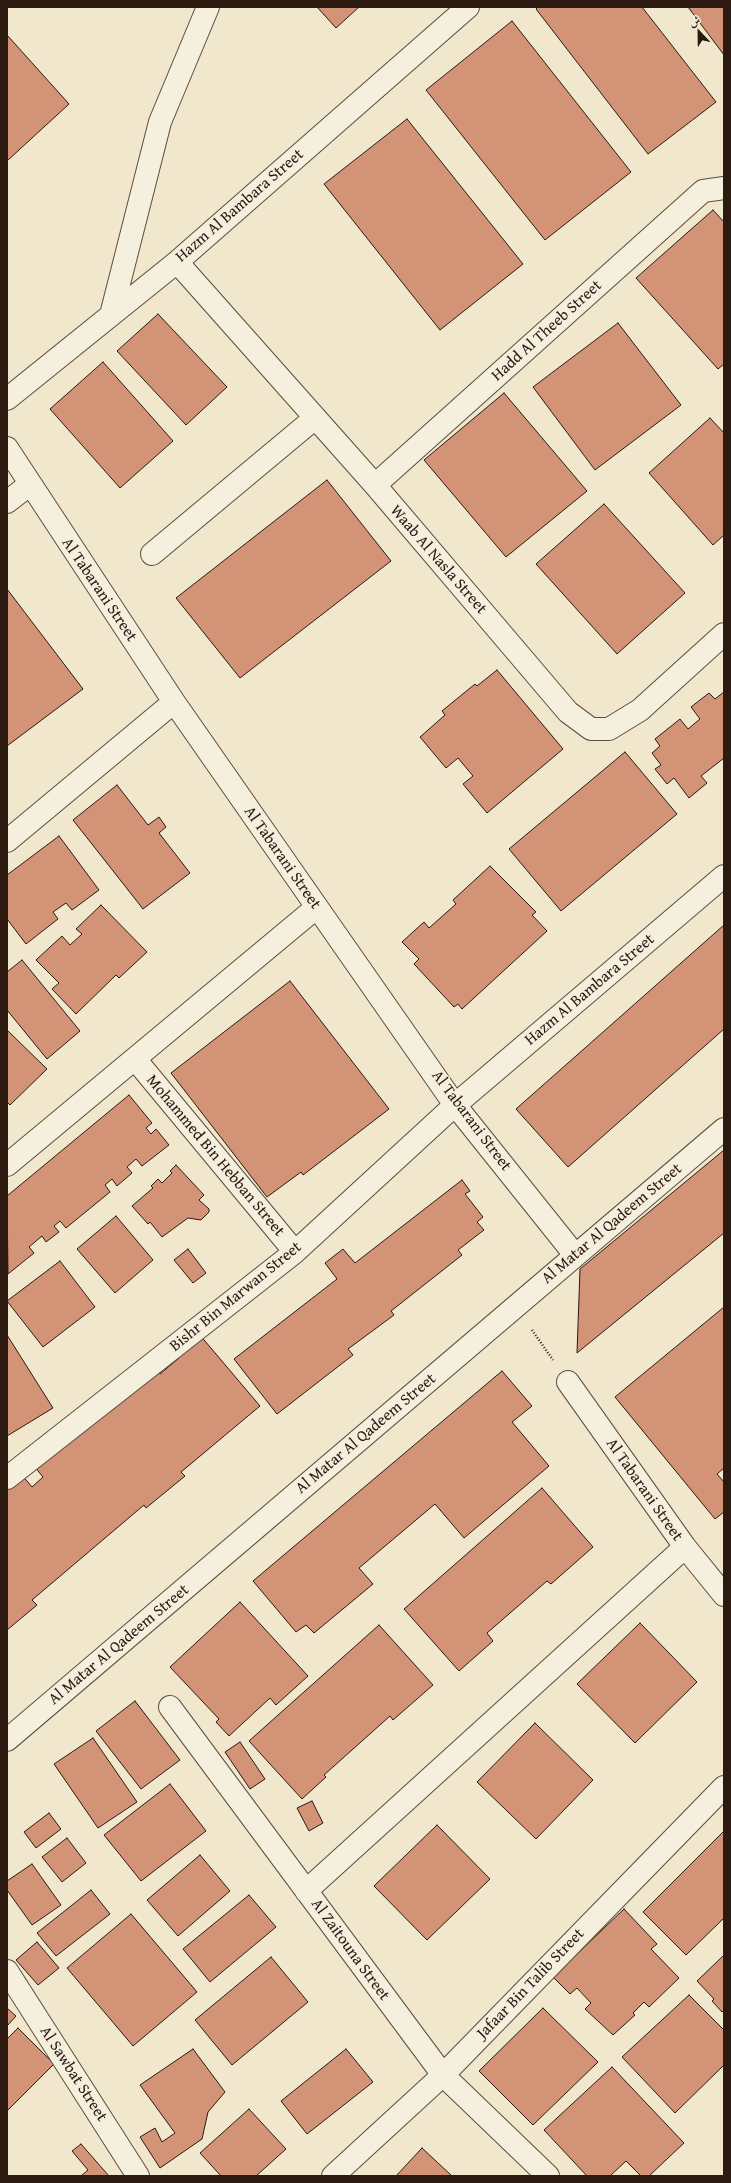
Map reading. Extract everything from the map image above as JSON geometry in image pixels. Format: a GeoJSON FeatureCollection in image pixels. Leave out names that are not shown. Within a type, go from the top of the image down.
{"type":"FeatureCollection","features":[{"type":"Feature","properties":{"kind":"street"},"geometry":{"type":"LineString","coordinates":[[111,315],[160,122],[208,7]]}},
{"type":"Feature","properties":{"kind":"street","name":"Hazm Al Bambara Street"},"geometry":{"type":"LineString","coordinates":[[7,399],[177,262],[468,7]]}},
{"type":"Feature","properties":{"kind":"street","name":"Hadd Al Theeb Street"},"geometry":{"type":"LineString","coordinates":[[375,486],[703,191],[724,188]]}},
{"type":"Feature","properties":{"kind":"street","name":"Waab Al Nasla Street"},"geometry":{"type":"LineString","coordinates":[[177,262],[375,486],[568,712],[591,729],[609,729],[640,710],[724,634]]}},
{"type":"Feature","properties":{"kind":"street"},"geometry":{"type":"LineString","coordinates":[[152,554],[315,418]]}},
{"type":"Feature","properties":{"kind":"street","name":"Al Tabarani Street"},"geometry":{"type":"LineString","coordinates":[[7,448],[29,485],[174,702],[455,1105],[575,1255]]}},
{"type":"Feature","properties":{"kind":"street"},"geometry":{"type":"LineString","coordinates":[[7,502],[29,485]]}},
{"type":"Feature","properties":{"kind":"street"},"geometry":{"type":"LineString","coordinates":[[7,841],[174,702]]}},
{"type":"Feature","properties":{"kind":"street","name":"Hazm Al Bambara Street"},"geometry":{"type":"LineString","coordinates":[[455,1105],[724,876]]}},
{"type":"Feature","properties":{"kind":"street","name":"Mohammed Bin Hebban Street"},"geometry":{"type":"LineString","coordinates":[[7,1165],[317,907]]}},
{"type":"Feature","properties":{"kind":"street","name":"Mohammed Bin Hebban Street"},"geometry":{"type":"LineString","coordinates":[[135,1059],[295,1252]]}},
{"type":"Feature","properties":{"kind":"street","name":"Bishr Bin Marwan Street"},"geometry":{"type":"LineString","coordinates":[[7,1478],[295,1252],[455,1105]]}},
{"type":"Feature","properties":{"kind":"street","name":"Al Matar Al Qadeem Street"},"geometry":{"type":"LineString","coordinates":[[7,1740],[724,1129]]}},
{"type":"Feature","properties":{"kind":"street","name":"Al Tabarani Street"},"geometry":{"type":"LineString","coordinates":[[568,1382],[685,1547],[724,1595]]}},
{"type":"Feature","properties":{"kind":"street"},"geometry":{"type":"LineString","coordinates":[[306,1891],[685,1547]]}},
{"type":"Feature","properties":{"kind":"street","name":"Al Zaitouna Street"},"geometry":{"type":"LineString","coordinates":[[170,1707],[443,2075],[548,2176]]}},
{"type":"Feature","properties":{"kind":"street","name":"Jafaar Bin Talib Street"},"geometry":{"type":"LineString","coordinates":[[333,2176],[443,2075],[724,1787]]}},
{"type":"Feature","properties":{"kind":"street","name":"Al Sawbat Street"},"geometry":{"type":"LineString","coordinates":[[7,1971],[138,2176]]}},
{"type":"Feature","properties":{"kind":"path"},"geometry":{"type":"LineString","coordinates":[[516,1306],[568,1382]]}},
{"type":"Feature","properties":{"kind":"building"},"geometry":{"type":"Polygon","coordinates":[[[317,7],[359,7],[336,28],[317,7]]]}},
{"type":"Feature","properties":{"kind":"building"},"geometry":{"type":"Polygon","coordinates":[[[538,7],[642,7],[716,102],[648,154],[536,9],[538,7]]]}},
{"type":"Feature","properties":{"kind":"building"},"geometry":{"type":"Polygon","coordinates":[[[688,7],[724,7],[724,55],[688,7]]]}},
{"type":"Feature","properties":{"kind":"building"},"geometry":{"type":"Polygon","coordinates":[[[512,21],[631,172],[545,240],[426,90],[512,21]]]}},
{"type":"Feature","properties":{"kind":"building"},"geometry":{"type":"Polygon","coordinates":[[[7,35],[69,104],[7,161],[7,35]]]}},
{"type":"Feature","properties":{"kind":"building"},"geometry":{"type":"Polygon","coordinates":[[[407,119],[523,264],[440,330],[324,184],[407,119]]]}},
{"type":"Feature","properties":{"kind":"building"},"geometry":{"type":"Polygon","coordinates":[[[713,210],[724,222],[724,364],[718,369],[636,278],[713,210]]]}},
{"type":"Feature","properties":{"kind":"building"},"geometry":{"type":"Polygon","coordinates":[[[158,314],[227,387],[186,425],[117,351],[158,314]]]}},
{"type":"Feature","properties":{"kind":"building"},"geometry":{"type":"Polygon","coordinates":[[[618,323],[681,405],[595,470],[533,387],[618,323]]]}},
{"type":"Feature","properties":{"kind":"building"},"geometry":{"type":"Polygon","coordinates":[[[103,362],[173,441],[120,488],[50,409],[103,362]]]}},
{"type":"Feature","properties":{"kind":"building"},"geometry":{"type":"Polygon","coordinates":[[[504,393],[587,491],[506,557],[424,460],[504,393]]]}},
{"type":"Feature","properties":{"kind":"building"},"geometry":{"type":"Polygon","coordinates":[[[710,418],[724,433],[724,535],[713,545],[649,473],[710,418]]]}},
{"type":"Feature","properties":{"kind":"building"},"geometry":{"type":"Polygon","coordinates":[[[327,480],[391,561],[240,678],[176,598],[327,480]]]}},
{"type":"Feature","properties":{"kind":"building"},"geometry":{"type":"Polygon","coordinates":[[[604,504],[685,593],[617,654],[536,564],[604,504]]]}},
{"type":"Feature","properties":{"kind":"building"},"geometry":{"type":"Polygon","coordinates":[[[7,589],[83,689],[7,746],[7,589]]]}},
{"type":"Feature","properties":{"kind":"building"},"geometry":{"type":"Polygon","coordinates":[[[497,670],[563,749],[487,813],[463,784],[473,776],[458,758],[446,768],[420,737],[445,715],[442,711],[475,684],[477,686],[497,670]]]}},
{"type":"Feature","properties":{"kind":"building"},"geometry":{"type":"Polygon","coordinates":[[[724,692],[724,758],[701,776],[707,783],[689,798],[674,778],[667,784],[655,769],[661,765],[652,753],[660,746],[655,739],[680,719],[688,729],[700,719],[691,707],[709,693],[715,699],[724,692]]]}},
{"type":"Feature","properties":{"kind":"building"},"geometry":{"type":"Polygon","coordinates":[[[625,752],[677,814],[561,911],[509,849],[625,752]]]}},
{"type":"Feature","properties":{"kind":"building"},"geometry":{"type":"Polygon","coordinates":[[[117,785],[148,825],[159,817],[166,827],[159,833],[190,873],[143,909],[73,820],[117,785]]]}},
{"type":"Feature","properties":{"kind":"building"},"geometry":{"type":"Polygon","coordinates":[[[59,836],[99,890],[72,910],[66,903],[53,912],[58,919],[26,944],[7,919],[7,875],[59,836]]]}},
{"type":"Feature","properties":{"kind":"building"},"geometry":{"type":"Polygon","coordinates":[[[490,866],[536,912],[532,915],[547,931],[462,1009],[458,1004],[454,1007],[414,964],[419,959],[402,942],[424,922],[429,928],[456,904],[453,900],[490,866]]]}},
{"type":"Feature","properties":{"kind":"building"},"geometry":{"type":"Polygon","coordinates":[[[101,905],[147,952],[119,978],[116,975],[76,1014],[52,989],[59,983],[36,960],[62,936],[70,945],[82,934],[76,929],[101,905]]]}},
{"type":"Feature","properties":{"kind":"building"},"geometry":{"type":"Polygon","coordinates":[[[724,925],[724,1029],[568,1167],[516,1109],[724,925]]]}},
{"type":"Feature","properties":{"kind":"building"},"geometry":{"type":"Polygon","coordinates":[[[22,960],[80,1031],[47,1059],[7,1010],[7,972],[22,960]]]}},
{"type":"Feature","properties":{"kind":"building"},"geometry":{"type":"Polygon","coordinates":[[[290,981],[389,1109],[303,1175],[301,1172],[267,1197],[171,1073],[290,981]]]}},
{"type":"Feature","properties":{"kind":"building"},"geometry":{"type":"Polygon","coordinates":[[[7,1030],[47,1069],[10,1105],[7,1102],[7,1030]]]}},
{"type":"Feature","properties":{"kind":"building"},"geometry":{"type":"Polygon","coordinates":[[[129,1095],[152,1123],[146,1128],[151,1134],[156,1129],[169,1145],[142,1166],[136,1159],[127,1167],[132,1173],[117,1186],[112,1179],[105,1185],[110,1192],[66,1228],[60,1221],[54,1226],[59,1232],[46,1242],[42,1236],[29,1247],[34,1253],[8,1274],[7,1196],[129,1095]]]}},
{"type":"Feature","properties":{"kind":"building"},"geometry":{"type":"Polygon","coordinates":[[[724,1150],[724,1233],[577,1353],[580,1269],[724,1150]]]}},
{"type":"Feature","properties":{"kind":"building"},"geometry":{"type":"Polygon","coordinates":[[[176,1165],[204,1195],[199,1200],[209,1209],[209,1212],[201,1220],[188,1218],[162,1237],[150,1222],[148,1224],[132,1206],[153,1188],[151,1186],[158,1179],[162,1183],[172,1173],[170,1171],[176,1165]]]}},
{"type":"Feature","properties":{"kind":"building"},"geometry":{"type":"Polygon","coordinates":[[[462,1180],[470,1191],[465,1194],[483,1217],[477,1222],[484,1230],[458,1250],[462,1255],[391,1311],[394,1315],[348,1349],[353,1355],[277,1414],[234,1359],[337,1279],[325,1263],[343,1249],[355,1263],[462,1180]]]}},
{"type":"Feature","properties":{"kind":"building"},"geometry":{"type":"Polygon","coordinates":[[[116,1216],[153,1260],[115,1293],[77,1249],[116,1216]]]}},
{"type":"Feature","properties":{"kind":"building"},"geometry":{"type":"Polygon","coordinates":[[[188,1249],[206,1273],[193,1283],[174,1260],[188,1249]]]}},
{"type":"Feature","properties":{"kind":"building"},"geometry":{"type":"Polygon","coordinates":[[[60,1261],[95,1307],[43,1347],[7,1301],[60,1261]]]}},
{"type":"Feature","properties":{"kind":"building"},"geometry":{"type":"Polygon","coordinates":[[[724,1307],[724,1468],[717,1474],[724,1482],[724,1512],[715,1519],[615,1397],[724,1307]]]}},
{"type":"Feature","properties":{"kind":"building"},"geometry":{"type":"Polygon","coordinates":[[[199,1334],[260,1406],[181,1472],[185,1476],[146,1508],[144,1505],[32,1600],[37,1605],[7,1630],[7,1485],[21,1474],[32,1487],[43,1477],[34,1466],[156,1370],[160,1374],[179,1358],[175,1354],[199,1334]]]}},
{"type":"Feature","properties":{"kind":"building"},"geometry":{"type":"Polygon","coordinates":[[[7,1335],[53,1408],[7,1436],[7,1335]]]}},
{"type":"Feature","properties":{"kind":"building"},"geometry":{"type":"Polygon","coordinates":[[[502,1371],[532,1406],[512,1422],[549,1466],[464,1538],[435,1504],[359,1568],[373,1584],[314,1633],[306,1625],[296,1632],[253,1581],[502,1371]]]}},
{"type":"Feature","properties":{"kind":"building"},"geometry":{"type":"Polygon","coordinates":[[[542,1488],[593,1547],[551,1584],[547,1581],[487,1633],[493,1641],[459,1671],[404,1609],[542,1488]]]}},
{"type":"Feature","properties":{"kind":"building"},"geometry":{"type":"Polygon","coordinates":[[[240,1602],[308,1676],[276,1705],[270,1698],[229,1736],[216,1722],[219,1719],[170,1667],[240,1602]]]}},
{"type":"Feature","properties":{"kind":"building"},"geometry":{"type":"Polygon","coordinates":[[[640,1623],[697,1682],[635,1743],[577,1684],[640,1623]]]}},
{"type":"Feature","properties":{"kind":"building"},"geometry":{"type":"Polygon","coordinates":[[[379,1625],[433,1685],[393,1720],[390,1716],[324,1775],[326,1777],[302,1799],[249,1741],[379,1625]]]}},
{"type":"Feature","properties":{"kind":"building"},"geometry":{"type":"Polygon","coordinates":[[[135,1701],[180,1760],[141,1789],[96,1731],[135,1701]]]}},
{"type":"Feature","properties":{"kind":"building"},"geometry":{"type":"Polygon","coordinates":[[[535,1723],[593,1780],[536,1839],[477,1782],[535,1723]]]}},
{"type":"Feature","properties":{"kind":"building"},"geometry":{"type":"Polygon","coordinates":[[[93,1738],[137,1802],[98,1828],[54,1764],[93,1738]]]}},
{"type":"Feature","properties":{"kind":"building"},"geometry":{"type":"Polygon","coordinates":[[[240,1742],[265,1779],[250,1789],[225,1752],[240,1742]]]}},
{"type":"Feature","properties":{"kind":"building"},"geometry":{"type":"Polygon","coordinates":[[[170,1784],[206,1831],[141,1881],[104,1835],[170,1784]]]}},
{"type":"Feature","properties":{"kind":"building"},"geometry":{"type":"Polygon","coordinates":[[[312,1801],[323,1823],[309,1831],[297,1808],[312,1801]]]}},
{"type":"Feature","properties":{"kind":"building"},"geometry":{"type":"Polygon","coordinates":[[[49,1813],[61,1829],[36,1848],[24,1832],[49,1813]]]}},
{"type":"Feature","properties":{"kind":"building"},"geometry":{"type":"Polygon","coordinates":[[[437,1825],[490,1879],[427,1940],[374,1886],[437,1825]]]}},
{"type":"Feature","properties":{"kind":"building"},"geometry":{"type":"Polygon","coordinates":[[[724,1831],[724,1918],[686,1955],[643,1912],[724,1831]]]}},
{"type":"Feature","properties":{"kind":"building"},"geometry":{"type":"Polygon","coordinates":[[[67,1838],[86,1863],[62,1882],[42,1857],[67,1838]]]}},
{"type":"Feature","properties":{"kind":"building"},"geometry":{"type":"Polygon","coordinates":[[[200,1855],[230,1891],[178,1936],[147,1900],[200,1855]]]}},
{"type":"Feature","properties":{"kind":"building"},"geometry":{"type":"Polygon","coordinates":[[[32,1864],[61,1905],[32,1925],[7,1890],[7,1881],[32,1864]]]}},
{"type":"Feature","properties":{"kind":"building"},"geometry":{"type":"Polygon","coordinates":[[[91,1890],[110,1914],[56,1956],[37,1933],[91,1890]]]}},
{"type":"Feature","properties":{"kind":"building"},"geometry":{"type":"Polygon","coordinates":[[[249,1895],[276,1927],[210,1982],[183,1949],[249,1895]]]}},
{"type":"Feature","properties":{"kind":"building"},"geometry":{"type":"Polygon","coordinates":[[[624,1909],[657,1944],[651,1949],[679,1978],[649,2007],[644,2002],[633,2013],[635,2015],[613,2035],[585,2009],[591,2003],[577,1988],[570,1994],[553,1977],[624,1909]]]}},
{"type":"Feature","properties":{"kind":"building"},"geometry":{"type":"Polygon","coordinates":[[[131,1914],[197,1992],[133,2046],[67,1968],[131,1914]]]}},
{"type":"Feature","properties":{"kind":"building"},"geometry":{"type":"Polygon","coordinates":[[[37,1942],[59,1968],[38,1985],[16,1960],[37,1942]]]}},
{"type":"Feature","properties":{"kind":"building"},"geometry":{"type":"Polygon","coordinates":[[[724,1955],[724,2010],[722,2012],[712,2001],[714,1999],[697,1981],[724,1955]]]}},
{"type":"Feature","properties":{"kind":"building"},"geometry":{"type":"Polygon","coordinates":[[[271,1957],[308,2002],[232,2065],[195,2020],[271,1957]]]}},
{"type":"Feature","properties":{"kind":"building"},"geometry":{"type":"Polygon","coordinates":[[[689,1995],[724,2030],[724,2065],[675,2113],[622,2057],[689,1995]]]}},
{"type":"Feature","properties":{"kind":"building"},"geometry":{"type":"Polygon","coordinates":[[[7,2008],[16,2016],[7,2026],[7,2008]]]}},
{"type":"Feature","properties":{"kind":"building"},"geometry":{"type":"Polygon","coordinates":[[[543,2008],[598,2062],[533,2125],[479,2071],[543,2008]]]}},
{"type":"Feature","properties":{"kind":"building"},"geometry":{"type":"Polygon","coordinates":[[[18,2028],[54,2064],[7,2111],[7,2039],[18,2028]]]}},
{"type":"Feature","properties":{"kind":"building"},"geometry":{"type":"Polygon","coordinates":[[[193,2049],[225,2092],[208,2112],[202,2139],[160,2168],[140,2137],[155,2128],[162,2142],[175,2133],[140,2085],[193,2049]]]}},
{"type":"Feature","properties":{"kind":"building"},"geometry":{"type":"Polygon","coordinates":[[[346,2049],[373,2082],[307,2134],[281,2101],[346,2049]]]}},
{"type":"Feature","properties":{"kind":"building"},"geometry":{"type":"Polygon","coordinates":[[[612,2067],[684,2143],[649,2176],[641,2176],[626,2161],[610,2176],[587,2176],[544,2130],[612,2067]]]}},
{"type":"Feature","properties":{"kind":"building"},"geometry":{"type":"Polygon","coordinates":[[[249,2109],[286,2149],[256,2176],[221,2176],[200,2153],[249,2109]]]}},
{"type":"Feature","properties":{"kind":"building"},"geometry":{"type":"Polygon","coordinates":[[[81,2144],[109,2176],[81,2176],[88,2170],[72,2151],[81,2144]]]}},
{"type":"Feature","properties":{"kind":"building"},"geometry":{"type":"Polygon","coordinates":[[[422,2148],[452,2176],[396,2176],[422,2148]]]}}]}
